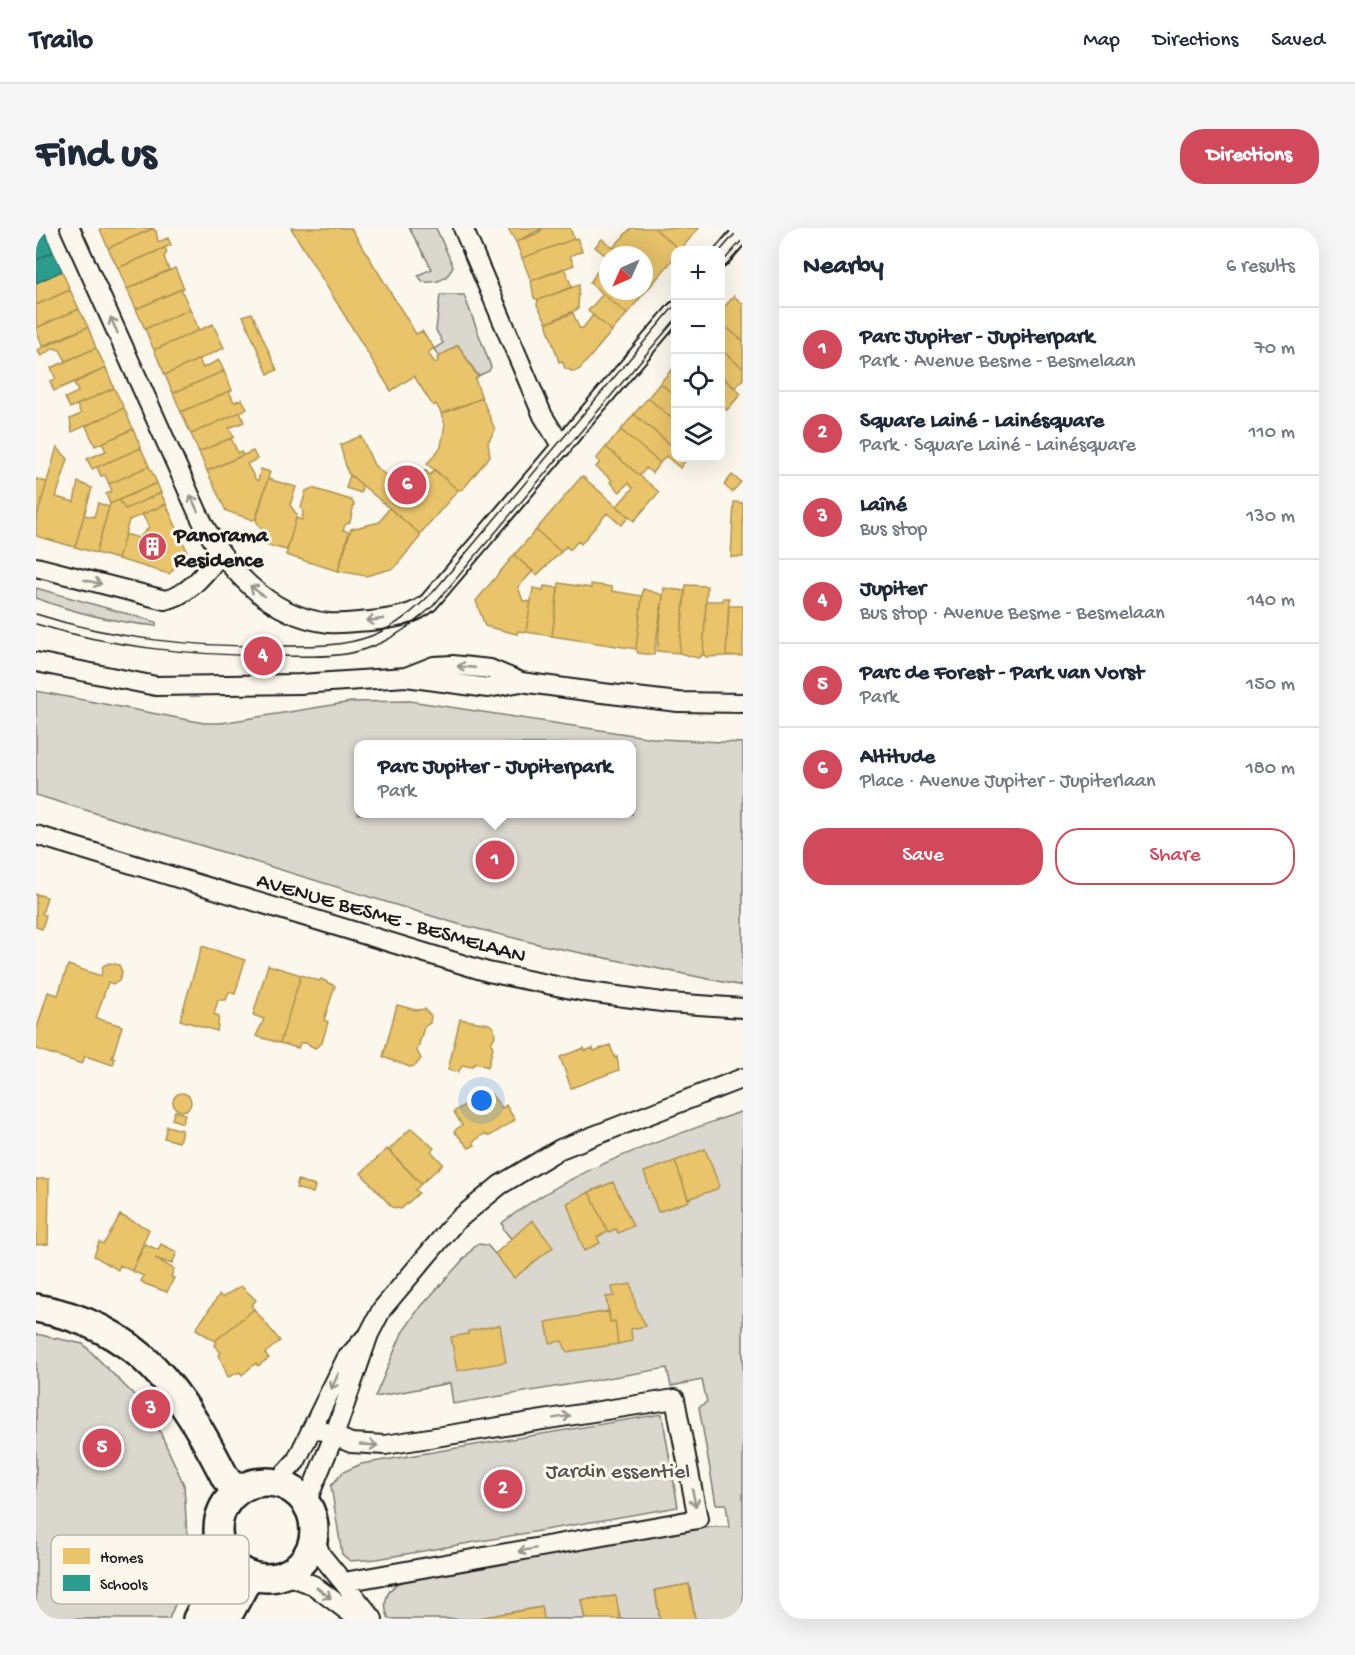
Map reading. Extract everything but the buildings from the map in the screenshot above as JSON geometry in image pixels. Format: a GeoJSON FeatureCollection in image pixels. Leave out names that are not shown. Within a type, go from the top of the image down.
{"type":"FeatureCollection","features":[{"type":"Feature","properties":{"kind":"main road"},"geometry":{"type":"LineString","coordinates":[[36,1308],[88,1322],[130,1344],[169,1385],[226,1479],[238,1491]]}},
{"type":"Feature","properties":{"kind":"main road"},"geometry":{"type":"LineString","coordinates":[[219,1535],[220,1515],[227,1502],[238,1491],[263,1482],[276,1483],[293,1490],[306,1503],[313,1519],[314,1537],[309,1552],[299,1565],[286,1575],[268,1578],[249,1571]]}},
{"type":"Feature","properties":{"kind":"main road"},"geometry":{"type":"LineString","coordinates":[[197,1619],[209,1604]]}},
{"type":"Feature","properties":{"kind":"main road"},"geometry":{"type":"LineString","coordinates":[[226,1619],[230,1604]]}},
{"type":"Feature","properties":{"kind":"street"},"geometry":{"type":"LineString","coordinates":[[70,228],[198,513],[220,555],[256,592],[290,612],[328,623],[379,620],[419,611],[562,447],[671,316]]}},
{"type":"Feature","properties":{"kind":"street"},"geometry":{"type":"LineString","coordinates":[[463,228],[543,416],[562,447]]}},
{"type":"Feature","properties":{"kind":"street"},"geometry":{"type":"LineString","coordinates":[[725,252],[743,231]]}},
{"type":"Feature","properties":{"kind":"street"},"geometry":{"type":"LineString","coordinates":[[36,567],[165,600],[176,597],[192,585],[220,555]]}},
{"type":"Feature","properties":{"kind":"street"},"geometry":{"type":"LineString","coordinates":[[36,662],[156,686],[264,685],[406,677],[488,688],[521,682],[678,702],[743,703]]}},
{"type":"Feature","properties":{"kind":"street","name":"AVENUE BESME - BESMELAAN"},"geometry":{"type":"LineString","coordinates":[[36,836],[488,972],[582,991],[669,1003],[743,1008]]}},
{"type":"Feature","properties":{"kind":"street"},"geometry":{"type":"LineString","coordinates":[[306,1503],[334,1436],[369,1334],[382,1309],[421,1259],[455,1222],[500,1185],[560,1149],[743,1078]]}},
{"type":"Feature","properties":{"kind":"street"},"geometry":{"type":"LineString","coordinates":[[276,1483],[290,1471],[346,1359],[369,1334]]}},
{"type":"Feature","properties":{"kind":"street"},"geometry":{"type":"LineString","coordinates":[[314,1427],[362,1446],[386,1445],[675,1399],[698,1519],[344,1582]]}},
{"type":"Feature","properties":{"kind":"street"},"geometry":{"type":"LineString","coordinates":[[314,1537],[321,1555],[373,1619]]}},
{"type":"Feature","properties":{"kind":"street"},"geometry":{"type":"LineString","coordinates":[[286,1575],[313,1585],[358,1619]]}},
{"type":"Feature","properties":{"kind":"green space"},"geometry":{"type":"Polygon","coordinates":[[[409,228],[436,228],[453,266],[448,275],[437,281],[423,282],[418,275],[432,269],[409,228]]]}},
{"type":"Feature","properties":{"kind":"green space"},"geometry":{"type":"Polygon","coordinates":[[[440,295],[464,295],[491,367],[489,371],[478,376],[458,345],[439,357],[434,349],[443,343],[436,330],[440,295]]]}},
{"type":"Feature","properties":{"kind":"green space"},"geometry":{"type":"Polygon","coordinates":[[[36,588],[156,622],[156,626],[125,622],[65,608],[36,598],[36,588]]]}},
{"type":"Feature","properties":{"kind":"green space"},"geometry":{"type":"Polygon","coordinates":[[[36,691],[204,723],[221,723],[351,702],[410,701],[659,739],[743,743],[743,986],[542,945],[458,924],[36,795],[36,691]]]}},
{"type":"Feature","properties":{"kind":"green space"},"geometry":{"type":"Polygon","coordinates":[[[743,1111],[743,1619],[695,1619],[689,1584],[655,1590],[660,1619],[620,1619],[615,1596],[581,1600],[585,1619],[544,1619],[542,1607],[473,1619],[389,1619],[386,1607],[387,1596],[403,1579],[711,1527],[729,1527],[726,1504],[716,1504],[699,1407],[707,1402],[702,1380],[671,1386],[667,1368],[453,1404],[450,1383],[375,1397],[402,1333],[418,1310],[477,1244],[487,1245],[495,1254],[512,1240],[504,1230],[502,1223],[529,1204],[587,1171],[649,1145],[743,1111]]]}},
{"type":"Feature","properties":{"kind":"green space"},"geometry":{"type":"Polygon","coordinates":[[[36,1334],[83,1344],[151,1412],[184,1485],[187,1535],[51,1535],[51,1604],[175,1604],[169,1619],[36,1619],[36,1334]]]}},
{"type":"Feature","properties":{"kind":"green space","name":"Jardin essentiel"},"geometry":{"type":"Polygon","coordinates":[[[662,1414],[678,1507],[377,1559],[350,1561],[342,1554],[331,1486],[343,1472],[361,1464],[662,1414]]]}},
{"type":"Feature","properties":{"kind":"tram line"},"geometry":{"type":"LineString","coordinates":[[724,246],[740,228]]}},
{"type":"Feature","properties":{"kind":"tram line"},"geometry":{"type":"LineString","coordinates":[[725,259],[743,239]]}},
{"type":"Feature","properties":{"kind":"tram line"},"geometry":{"type":"LineString","coordinates":[[36,614],[126,636],[218,645],[326,645],[360,640],[380,632],[405,617],[434,591],[671,310]]}},
{"type":"Feature","properties":{"kind":"tram line"},"geometry":{"type":"LineString","coordinates":[[36,624],[124,644],[213,654],[332,656],[363,650],[385,641],[415,622],[433,606],[671,325]]}},
{"type":"Feature","properties":{"kind":"place","name":"Altitude"},"geometry":{"type":"Point","coordinates":[407,485]}},
{"type":"Feature","properties":{"kind":"place","name":"Panorama Residence"},"geometry":{"type":"Point","coordinates":[153,546]}},
{"type":"Feature","properties":{"kind":"place","name":"Jupiter"},"geometry":{"type":"Point","coordinates":[263,656]}},
{"type":"Feature","properties":{"kind":"place","name":"Parc Jupiter - Jupiterpark"},"geometry":{"type":"Point","coordinates":[495,860]}},
{"type":"Feature","properties":{"kind":"place","name":"Laîné"},"geometry":{"type":"Point","coordinates":[151,1409]}},
{"type":"Feature","properties":{"kind":"place","name":"Parc de Forest - Park van Vorst"},"geometry":{"type":"Point","coordinates":[102,1448]}},
{"type":"Feature","properties":{"kind":"place","name":"Square Lainé - Lainésquare"},"geometry":{"type":"Point","coordinates":[503,1489]}}]}
